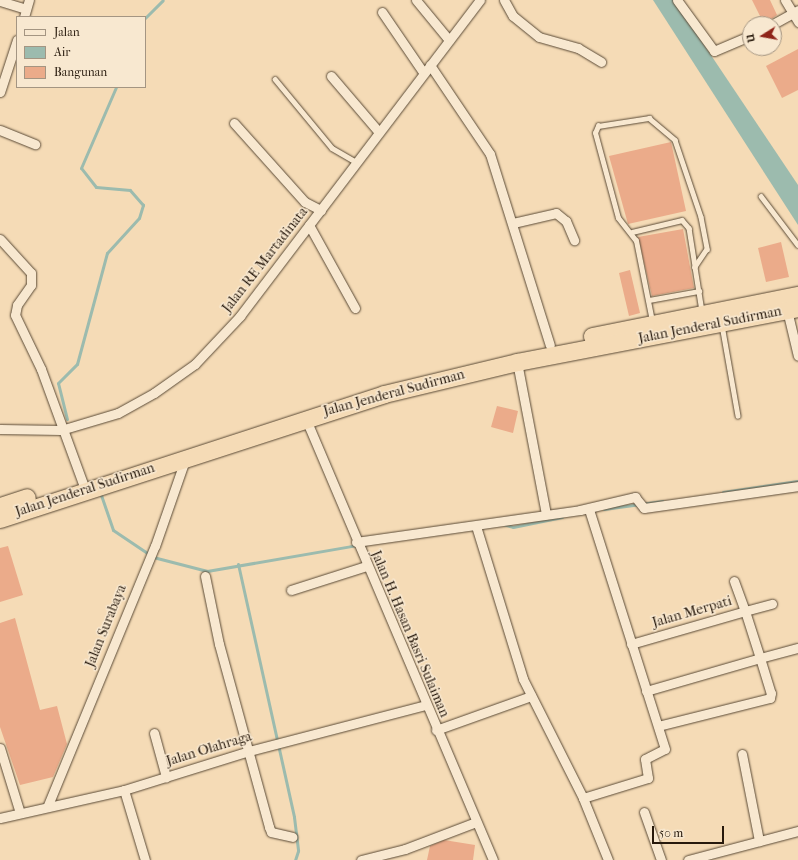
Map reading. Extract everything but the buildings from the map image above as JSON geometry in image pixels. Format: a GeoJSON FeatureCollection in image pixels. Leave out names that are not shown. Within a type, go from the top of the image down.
{"type":"FeatureCollection","features":[{"type":"Feature","properties":{"kind":"highway","name":"Jalan Jenderal Sudirman"},"geometry":{"type":"LineString","coordinates":[[0,506],[186,457],[305,417],[517,362],[654,330],[702,313],[798,295]]}},
{"type":"Feature","properties":{"kind":"highway","name":"Jalan Jenderal Sudirman"},"geometry":{"type":"LineString","coordinates":[[0,519],[84,484],[367,388],[550,345],[654,330],[721,323],[793,309]]}},
{"type":"Feature","properties":{"kind":"street"},"geometry":{"type":"LineString","coordinates":[[0,1],[25,13],[29,0]]}},
{"type":"Feature","properties":{"kind":"street"},"geometry":{"type":"LineString","coordinates":[[416,0],[449,40]]}},
{"type":"Feature","properties":{"kind":"street","name":"Jalan RE Martadinata"},"geometry":{"type":"LineString","coordinates":[[0,429],[61,430],[139,403],[195,364],[240,316],[321,210],[378,131],[480,0]]}},
{"type":"Feature","properties":{"kind":"street"},"geometry":{"type":"LineString","coordinates":[[504,0],[513,16],[539,37],[578,48],[601,62]]}},
{"type":"Feature","properties":{"kind":"street"},"geometry":{"type":"LineString","coordinates":[[677,0],[714,51],[742,39]]}},
{"type":"Feature","properties":{"kind":"street"},"geometry":{"type":"LineString","coordinates":[[785,0],[795,12],[798,22]]}},
{"type":"Feature","properties":{"kind":"street"},"geometry":{"type":"LineString","coordinates":[[382,12],[423,72]]}},
{"type":"Feature","properties":{"kind":"street"},"geometry":{"type":"LineString","coordinates":[[782,19],[795,12]]}},
{"type":"Feature","properties":{"kind":"street"},"geometry":{"type":"LineString","coordinates":[[795,12],[798,26]]}},
{"type":"Feature","properties":{"kind":"street"},"geometry":{"type":"LineString","coordinates":[[0,92],[16,43]]}},
{"type":"Feature","properties":{"kind":"street"},"geometry":{"type":"LineString","coordinates":[[0,62],[9,66]]}},
{"type":"Feature","properties":{"kind":"street"},"geometry":{"type":"LineString","coordinates":[[430,65],[488,149],[513,223],[550,345]]}},
{"type":"Feature","properties":{"kind":"street"},"geometry":{"type":"LineString","coordinates":[[331,76],[378,131]]}},
{"type":"Feature","properties":{"kind":"street"},"geometry":{"type":"LineString","coordinates":[[234,123],[305,202],[321,210]]}},
{"type":"Feature","properties":{"kind":"street"},"geometry":{"type":"LineString","coordinates":[[0,130],[34,144]]}},
{"type":"Feature","properties":{"kind":"street"},"geometry":{"type":"LineString","coordinates":[[513,223],[556,213],[566,221],[574,240]]}},
{"type":"Feature","properties":{"kind":"street"},"geometry":{"type":"LineString","coordinates":[[309,225],[355,308]]}},
{"type":"Feature","properties":{"kind":"street"},"geometry":{"type":"LineString","coordinates":[[0,239],[31,273],[31,285],[17,305],[15,315],[43,378],[61,430],[84,484]]}},
{"type":"Feature","properties":{"kind":"street"},"geometry":{"type":"LineString","coordinates":[[793,309],[798,356]]}},
{"type":"Feature","properties":{"kind":"street"},"geometry":{"type":"LineString","coordinates":[[517,362],[546,514]]}},
{"type":"Feature","properties":{"kind":"street","name":"Jalan H. Hasan Basri Sulaiman"},"geometry":{"type":"LineString","coordinates":[[305,417],[366,566],[493,860]]}},
{"type":"Feature","properties":{"kind":"street","name":"Jalan Surabaya"},"geometry":{"type":"LineString","coordinates":[[48,805],[155,546],[186,457]]}},
{"type":"Feature","properties":{"kind":"street"},"geometry":{"type":"LineString","coordinates":[[358,544],[477,529],[546,514],[590,512],[639,503],[798,486]]}},
{"type":"Feature","properties":{"kind":"street"},"geometry":{"type":"LineString","coordinates":[[583,798],[648,778],[645,759],[665,750],[590,512]]}},
{"type":"Feature","properties":{"kind":"street"},"geometry":{"type":"LineString","coordinates":[[477,529],[507,636],[530,696],[583,798],[608,860]]}},
{"type":"Feature","properties":{"kind":"street"},"geometry":{"type":"LineString","coordinates":[[291,590],[366,566]]}},
{"type":"Feature","properties":{"kind":"street"},"geometry":{"type":"LineString","coordinates":[[205,576],[270,829],[292,837]]}},
{"type":"Feature","properties":{"kind":"street"},"geometry":{"type":"LineString","coordinates":[[734,581],[745,612],[772,604]]}},
{"type":"Feature","properties":{"kind":"street","name":"Jalan Merpati"},"geometry":{"type":"LineString","coordinates":[[631,644],[745,612],[772,693],[770,698],[658,726]]}},
{"type":"Feature","properties":{"kind":"street"},"geometry":{"type":"LineString","coordinates":[[646,691],[798,648]]}},
{"type":"Feature","properties":{"kind":"street"},"geometry":{"type":"LineString","coordinates":[[436,730],[530,696]]}},
{"type":"Feature","properties":{"kind":"street","name":"Jalan Olahraga"},"geometry":{"type":"LineString","coordinates":[[0,818],[48,805],[124,790],[249,751],[425,705]]}},
{"type":"Feature","properties":{"kind":"street"},"geometry":{"type":"LineString","coordinates":[[154,733],[166,777]]}},
{"type":"Feature","properties":{"kind":"street"},"geometry":{"type":"LineString","coordinates":[[0,748],[20,813]]}},
{"type":"Feature","properties":{"kind":"street"},"geometry":{"type":"LineString","coordinates":[[742,754],[759,841]]}},
{"type":"Feature","properties":{"kind":"street"},"geometry":{"type":"LineString","coordinates":[[124,790],[145,860]]}},
{"type":"Feature","properties":{"kind":"street"},"geometry":{"type":"LineString","coordinates":[[644,812],[660,860]]}},
{"type":"Feature","properties":{"kind":"street"},"geometry":{"type":"LineString","coordinates":[[361,860],[405,849],[476,822]]}},
{"type":"Feature","properties":{"kind":"street"},"geometry":{"type":"LineString","coordinates":[[688,860],[714,857],[759,841],[798,831]]}},
{"type":"Feature","properties":{"kind":"lane"},"geometry":{"type":"LineString","coordinates":[[275,79],[332,148],[356,162]]}},
{"type":"Feature","properties":{"kind":"lane"},"geometry":{"type":"LineString","coordinates":[[654,330],[649,300],[632,232],[621,223],[595,133],[598,126],[649,118],[675,140],[686,168],[701,217],[707,249],[695,267]]}},
{"type":"Feature","properties":{"kind":"lane"},"geometry":{"type":"LineString","coordinates":[[760,196],[798,245]]}},
{"type":"Feature","properties":{"kind":"lane"},"geometry":{"type":"LineString","coordinates":[[632,232],[682,220],[689,228],[702,313]]}},
{"type":"Feature","properties":{"kind":"lane"},"geometry":{"type":"LineString","coordinates":[[649,300],[698,291]]}},
{"type":"Feature","properties":{"kind":"lane"},"geometry":{"type":"LineString","coordinates":[[721,323],[738,416]]}},
{"type":"Feature","properties":{"kind":"water"},"geometry":{"type":"Polygon","coordinates":[[[653,0],[674,0],[798,185],[798,225],[653,0]]]}},
{"type":"Feature","properties":{"kind":"waterway"},"geometry":{"type":"LineString","coordinates":[[146,17],[163,0]]}},
{"type":"Feature","properties":{"kind":"waterway"},"geometry":{"type":"LineString","coordinates":[[67,419],[58,383],[77,364],[107,253],[139,218],[143,205],[130,190],[96,187],[81,168],[116,88]]}},
{"type":"Feature","properties":{"kind":"waterway"},"geometry":{"type":"LineString","coordinates":[[723,492],[798,481]]}},
{"type":"Feature","properties":{"kind":"waterway"},"geometry":{"type":"LineString","coordinates":[[100,492],[113,530],[153,557],[207,571],[357,545]]}},
{"type":"Feature","properties":{"kind":"waterway"},"geometry":{"type":"LineString","coordinates":[[604,509],[662,501]]}},
{"type":"Feature","properties":{"kind":"waterway"},"geometry":{"type":"LineString","coordinates":[[503,524],[513,527],[562,517]]}},
{"type":"Feature","properties":{"kind":"waterway"},"geometry":{"type":"LineString","coordinates":[[238,564],[294,817],[298,851],[295,860]]}}]}
